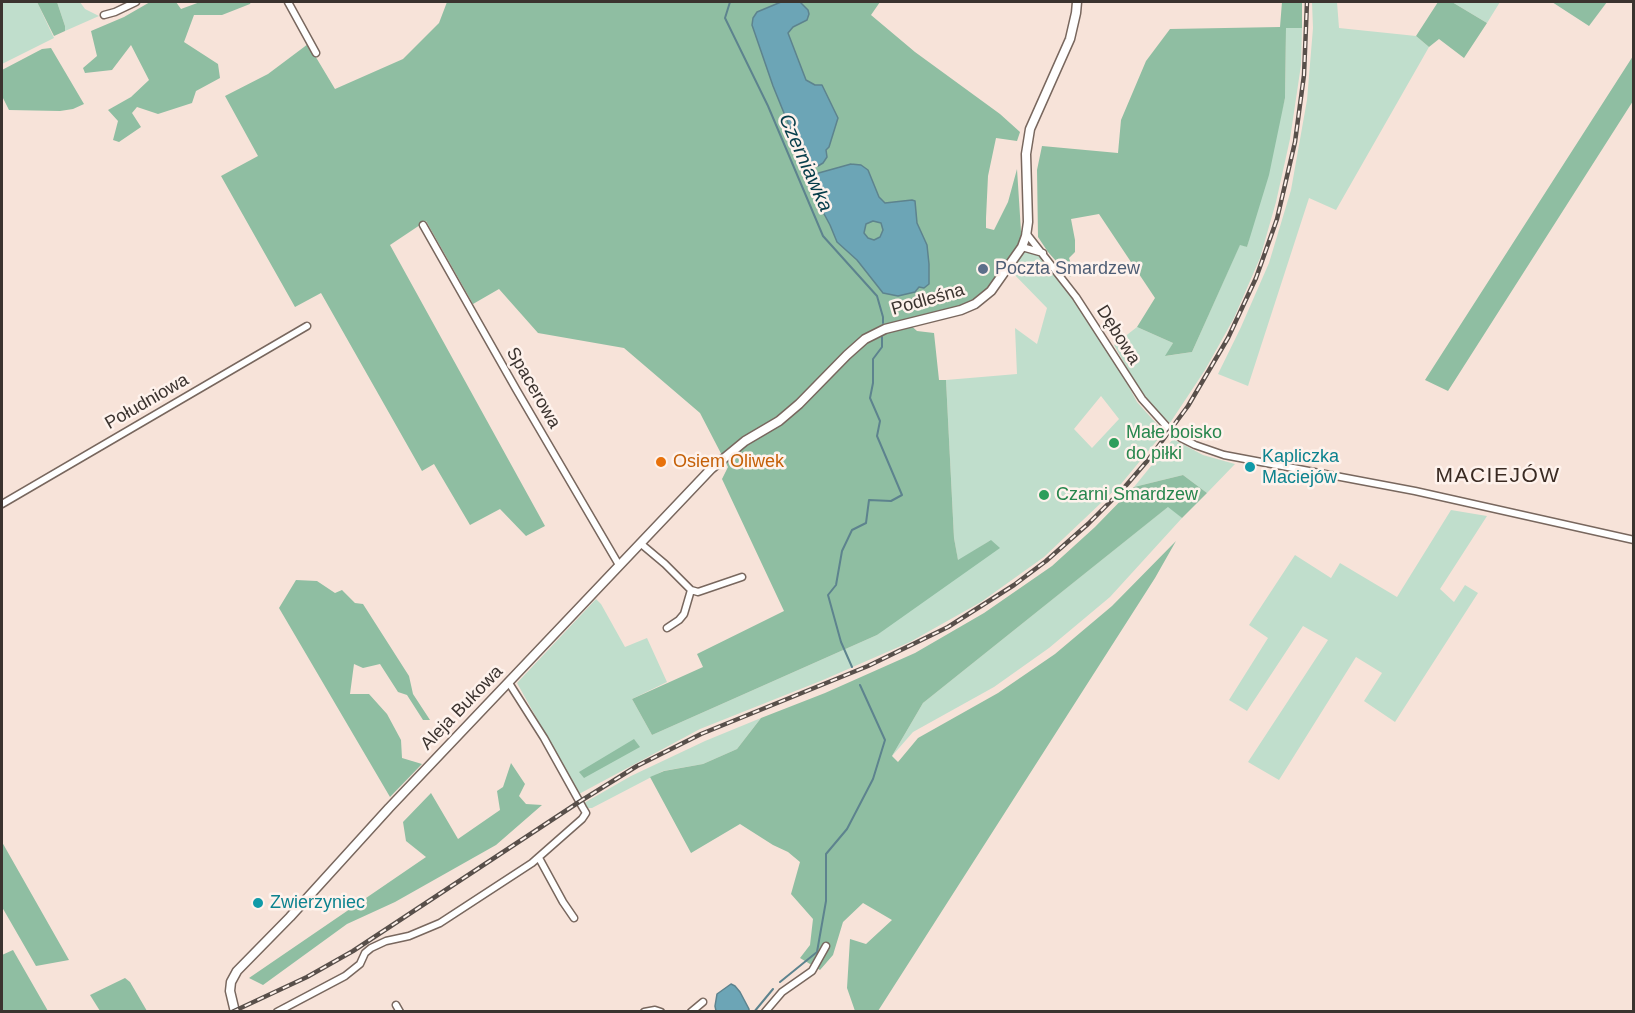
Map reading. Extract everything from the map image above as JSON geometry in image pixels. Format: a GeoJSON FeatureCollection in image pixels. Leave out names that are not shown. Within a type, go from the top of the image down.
{"type":"FeatureCollection","features":[{"type":"Feature","properties":{"kind":"street"},"geometry":{"type":"LineString","coordinates":[[104,15],[136,2]]}},
{"type":"Feature","properties":{"kind":"street"},"geometry":{"type":"LineString","coordinates":[[288,2],[316,53]]}},
{"type":"Feature","properties":{"kind":"street","name":"Podleśna"},"geometry":{"type":"LineString","coordinates":[[746,441],[787,415],[865,339],[885,329],[961,310],[982,299],[999,282],[1022,247],[1026,233],[1028,136],[1070,39],[1077,2]]}},
{"type":"Feature","properties":{"kind":"street","name":"Spacerowa"},"geometry":{"type":"LineString","coordinates":[[423,225],[619,566]]}},
{"type":"Feature","properties":{"kind":"street","name":"Dębowa"},"geometry":{"type":"LineString","coordinates":[[1026,233],[1076,297],[1142,399],[1181,438],[1224,455],[1391,486],[1634,540]]}},
{"type":"Feature","properties":{"kind":"street"},"geometry":{"type":"LineString","coordinates":[[1022,247],[1043,253]]}},
{"type":"Feature","properties":{"kind":"street","name":"Południowa"},"geometry":{"type":"LineString","coordinates":[[2,504],[307,326]]}},
{"type":"Feature","properties":{"kind":"street","name":"Aleja Bukowa"},"geometry":{"type":"LineString","coordinates":[[235,1011],[230,991],[231,982],[237,971],[711,469],[746,441]]}},
{"type":"Feature","properties":{"kind":"street"},"geometry":{"type":"LineString","coordinates":[[640,543],[691,590],[698,592],[741,577]]}},
{"type":"Feature","properties":{"kind":"street"},"geometry":{"type":"LineString","coordinates":[[667,628],[684,614],[691,590]]}},
{"type":"Feature","properties":{"kind":"street"},"geometry":{"type":"LineString","coordinates":[[277,1011],[345,976],[360,964],[365,953],[371,948],[440,923],[505,882],[539,858],[578,824],[586,813],[544,738],[509,683]]}},
{"type":"Feature","properties":{"kind":"street"},"geometry":{"type":"LineString","coordinates":[[539,858],[574,918]]}},
{"type":"Feature","properties":{"kind":"street"},"geometry":{"type":"LineString","coordinates":[[765,1011],[782,992],[812,971],[826,946]]}},
{"type":"Feature","properties":{"kind":"street"},"geometry":{"type":"LineString","coordinates":[[691,1011],[703,1002]]}},
{"type":"Feature","properties":{"kind":"street"},"geometry":{"type":"LineString","coordinates":[[644,1011],[661,1011]]}},
{"type":"Feature","properties":{"kind":"green space"},"geometry":{"type":"Polygon","coordinates":[[[2,2],[37,2],[54,38],[2,64],[2,2]]]}},
{"type":"Feature","properties":{"kind":"green space"},"geometry":{"type":"Polygon","coordinates":[[[37,2],[57,2],[65,31],[54,36],[37,2]]]}},
{"type":"Feature","properties":{"kind":"green space"},"geometry":{"type":"Polygon","coordinates":[[[57,2],[80,2],[85,9],[99,16],[65,31],[57,2]]]}},
{"type":"Feature","properties":{"kind":"green space"},"geometry":{"type":"Polygon","coordinates":[[[150,2],[176,2],[181,9],[200,2],[251,2],[222,15],[194,15],[184,42],[218,64],[220,78],[196,91],[192,103],[158,114],[137,107],[132,113],[141,127],[119,142],[113,140],[118,121],[108,110],[131,97],[149,80],[131,45],[112,70],[85,73],[83,68],[97,56],[91,31],[124,17],[150,2]]]}},
{"type":"Feature","properties":{"kind":"green space"},"geometry":{"type":"Polygon","coordinates":[[[447,2],[880,2],[871,15],[915,52],[1000,114],[1020,132],[1017,141],[996,138],[988,176],[986,228],[994,230],[1008,202],[1017,169],[1022,247],[982,299],[908,323],[917,331],[934,333],[939,380],[946,380],[954,538],[958,560],[991,540],[1000,548],[877,635],[652,735],[632,699],[703,667],[697,654],[784,611],[722,479],[728,467],[700,413],[624,348],[538,333],[499,289],[473,304],[426,221],[390,245],[545,526],[526,536],[500,509],[470,525],[434,464],[422,471],[321,293],[295,307],[221,176],[258,156],[225,96],[268,74],[308,44],[335,89],[403,59],[439,23],[447,2]]]}},
{"type":"Feature","properties":{"kind":"green space"},"geometry":{"type":"Polygon","coordinates":[[[1282,2],[1302,2],[1302,28],[1286,28],[1285,98],[1269,175],[1247,247],[1240,245],[1192,352],[1165,356],[1173,343],[1137,327],[1155,298],[1099,214],[1071,219],[1075,252],[1069,258],[1074,273],[1070,277],[1038,237],[1037,170],[1042,146],[1118,153],[1121,120],[1146,61],[1170,29],[1280,27],[1282,2]]]}},
{"type":"Feature","properties":{"kind":"green space"},"geometry":{"type":"Polygon","coordinates":[[[1312,2],[1337,2],[1339,28],[1416,36],[1429,47],[1336,210],[1309,198],[1248,386],[1218,374],[1269,263],[1291,190],[1307,100],[1313,28],[1312,2]]]}},
{"type":"Feature","properties":{"kind":"green space"},"geometry":{"type":"Polygon","coordinates":[[[1438,2],[1452,2],[1487,23],[1464,58],[1439,39],[1429,47],[1416,36],[1438,2]]]}},
{"type":"Feature","properties":{"kind":"green space"},"geometry":{"type":"Polygon","coordinates":[[[1452,2],[1500,2],[1487,23],[1452,2]]]}},
{"type":"Feature","properties":{"kind":"green space"},"geometry":{"type":"Polygon","coordinates":[[[1552,2],[1607,2],[1589,26],[1552,2]]]}},
{"type":"Feature","properties":{"kind":"green space"},"geometry":{"type":"Polygon","coordinates":[[[1286,27],[1302,28],[1301,65],[1290,139],[1276,202],[1260,258],[1234,318],[1205,370],[1170,423],[1156,410],[1136,384],[1114,345],[1137,327],[1173,343],[1166,356],[1192,352],[1240,244],[1247,247],[1285,98],[1286,27]]]}},
{"type":"Feature","properties":{"kind":"green space"},"geometry":{"type":"Polygon","coordinates":[[[51,48],[84,104],[60,111],[9,110],[2,96],[2,70],[42,49],[51,48]]]}},
{"type":"Feature","properties":{"kind":"green space"},"geometry":{"type":"Polygon","coordinates":[[[1633,56],[1633,101],[1448,391],[1425,380],[1633,56]]]}},
{"type":"Feature","properties":{"kind":"green space"},"geometry":{"type":"Polygon","coordinates":[[[1022,247],[1043,253],[1105,342],[1137,402],[1164,432],[1121,484],[1044,557],[981,602],[910,642],[823,680],[700,729],[579,794],[517,683],[596,599],[625,647],[647,638],[667,682],[632,699],[652,735],[877,635],[991,540],[958,561],[954,538],[946,380],[1017,374],[1015,328],[1037,344],[1047,308],[1008,268],[1022,247]],[[1101,396],[1074,429],[1092,448],[1119,419],[1101,396]]]}},
{"type":"Feature","properties":{"kind":"green space"},"geometry":{"type":"Polygon","coordinates":[[[1173,439],[1203,455],[1235,464],[1207,493],[1183,475],[1134,487],[1173,439]]]}},
{"type":"Feature","properties":{"kind":"green space"},"geometry":{"type":"Polygon","coordinates":[[[1183,475],[1207,493],[1182,518],[1168,507],[923,703],[892,756],[898,762],[918,738],[998,693],[1055,654],[1112,606],[1176,541],[1155,578],[878,1011],[855,1011],[847,988],[850,939],[866,944],[892,920],[863,903],[843,922],[833,955],[820,970],[800,958],[810,945],[813,919],[791,894],[800,862],[788,852],[740,824],[691,853],[650,777],[664,771],[703,764],[737,749],[761,718],[825,693],[915,653],[984,613],[1052,566],[1134,487],[1183,475]]]}},
{"type":"Feature","properties":{"kind":"green space"},"geometry":{"type":"Polygon","coordinates":[[[1169,506],[1182,518],[1110,597],[1049,648],[994,687],[913,732],[892,756],[923,703],[1169,506]]]}},
{"type":"Feature","properties":{"kind":"green space"},"geometry":{"type":"Polygon","coordinates":[[[1451,510],[1487,516],[1440,589],[1454,602],[1465,585],[1478,593],[1395,722],[1364,701],[1382,673],[1356,657],[1279,780],[1248,762],[1328,640],[1303,626],[1247,711],[1229,700],[1268,638],[1249,625],[1295,555],[1331,578],[1340,563],[1397,597],[1451,510]]]}},
{"type":"Feature","properties":{"kind":"green space"},"geometry":{"type":"Polygon","coordinates":[[[296,580],[317,581],[335,593],[342,590],[355,603],[363,604],[409,676],[413,694],[430,720],[423,720],[407,695],[398,692],[380,664],[363,668],[354,664],[350,694],[369,694],[387,714],[401,740],[402,758],[422,764],[390,797],[279,608],[296,580]]]}},
{"type":"Feature","properties":{"kind":"green space"},"geometry":{"type":"Polygon","coordinates":[[[761,718],[737,749],[703,764],[663,771],[592,808],[587,808],[584,803],[631,776],[705,741],[761,718]]]}},
{"type":"Feature","properties":{"kind":"green space"},"geometry":{"type":"Polygon","coordinates":[[[634,739],[640,747],[584,778],[579,772],[634,739]]]}},
{"type":"Feature","properties":{"kind":"green space"},"geometry":{"type":"Polygon","coordinates":[[[511,763],[525,784],[519,796],[526,804],[542,805],[496,845],[395,902],[347,924],[263,985],[249,978],[426,857],[406,841],[403,822],[431,793],[458,839],[500,810],[497,791],[503,787],[511,763]]]}},
{"type":"Feature","properties":{"kind":"green space"},"geometry":{"type":"Polygon","coordinates":[[[2,842],[69,960],[36,966],[2,907],[2,842]]]}},
{"type":"Feature","properties":{"kind":"green space"},"geometry":{"type":"Polygon","coordinates":[[[13,950],[48,1011],[2,1011],[2,955],[13,950]]]}},
{"type":"Feature","properties":{"kind":"green space"},"geometry":{"type":"Polygon","coordinates":[[[125,978],[130,982],[147,1011],[100,1011],[90,995],[125,978]]]}},
{"type":"Feature","properties":{"kind":"water"},"geometry":{"type":"Polygon","coordinates":[[[781,2],[800,2],[808,10],[807,20],[793,27],[788,33],[806,80],[815,85],[822,85],[838,118],[826,150],[827,157],[818,166],[812,167],[797,145],[752,25],[757,12],[781,2]]]}},
{"type":"Feature","properties":{"kind":"water"},"geometry":{"type":"Polygon","coordinates":[[[851,164],[861,165],[868,170],[879,197],[885,203],[915,201],[917,223],[927,245],[929,284],[924,288],[919,287],[915,292],[898,296],[883,293],[857,260],[837,242],[808,184],[809,178],[815,174],[851,164]],[[873,221],[866,224],[864,233],[868,238],[874,240],[880,237],[883,230],[881,223],[873,221]]]}},
{"type":"Feature","properties":{"kind":"water"},"geometry":{"type":"Polygon","coordinates":[[[731,984],[740,992],[749,1011],[716,1011],[717,994],[731,984]]]}},
{"type":"Feature","properties":{"kind":"waterway","name":"Czerniawka"},"geometry":{"type":"LineString","coordinates":[[730,2],[725,18],[768,106],[823,236],[877,296],[883,323]]}},
{"type":"Feature","properties":{"kind":"waterway","name":"Czerniawka"},"geometry":{"type":"LineString","coordinates":[[852,667],[841,642],[828,595],[836,585],[842,551],[852,530],[866,523],[869,500],[891,501],[902,495],[877,436],[880,421],[870,398],[873,383],[873,359],[882,347],[882,337]]}},
{"type":"Feature","properties":{"kind":"waterway","name":"Czerniawka"},"geometry":{"type":"LineString","coordinates":[[780,982],[817,952],[826,901],[826,854],[847,829],[873,779],[885,740],[860,685]]}},
{"type":"Feature","properties":{"kind":"waterway","name":"Czerniawka"},"geometry":{"type":"LineString","coordinates":[[754,1012],[773,989]]}},
{"type":"Feature","properties":{"kind":"railway"},"geometry":{"type":"LineString","coordinates":[[232,1012],[307,977],[353,951],[637,766],[701,734],[868,666],[948,627],[1014,585],[1046,561],[1088,524],[1148,460],[1188,406],[1228,338],[1256,278],[1277,219],[1295,142],[1304,75],[1307,2]]}},
{"type":"Feature","properties":{"kind":"place","name":"Poczta Smardzew"},"geometry":{"type":"Point","coordinates":[983,269]}},
{"type":"Feature","properties":{"kind":"place","name":"Małe boisko do piłki"},"geometry":{"type":"Point","coordinates":[1114,443]}},
{"type":"Feature","properties":{"kind":"place","name":"Osiem Oliwek"},"geometry":{"type":"Point","coordinates":[661,462]}},
{"type":"Feature","properties":{"kind":"place","name":"Kapliczka Maciejów"},"geometry":{"type":"Point","coordinates":[1250,467]}},
{"type":"Feature","properties":{"kind":"place","name":"Czarni Smardzew"},"geometry":{"type":"Point","coordinates":[1044,495]}},
{"type":"Feature","properties":{"kind":"place","name":"Zwierzyniec"},"geometry":{"type":"Point","coordinates":[258,903]}},
{"type":"Feature","properties":{"kind":"district","name":"MACIEJÓW"},"geometry":{"type":"Point","coordinates":[1498,476]}}]}
